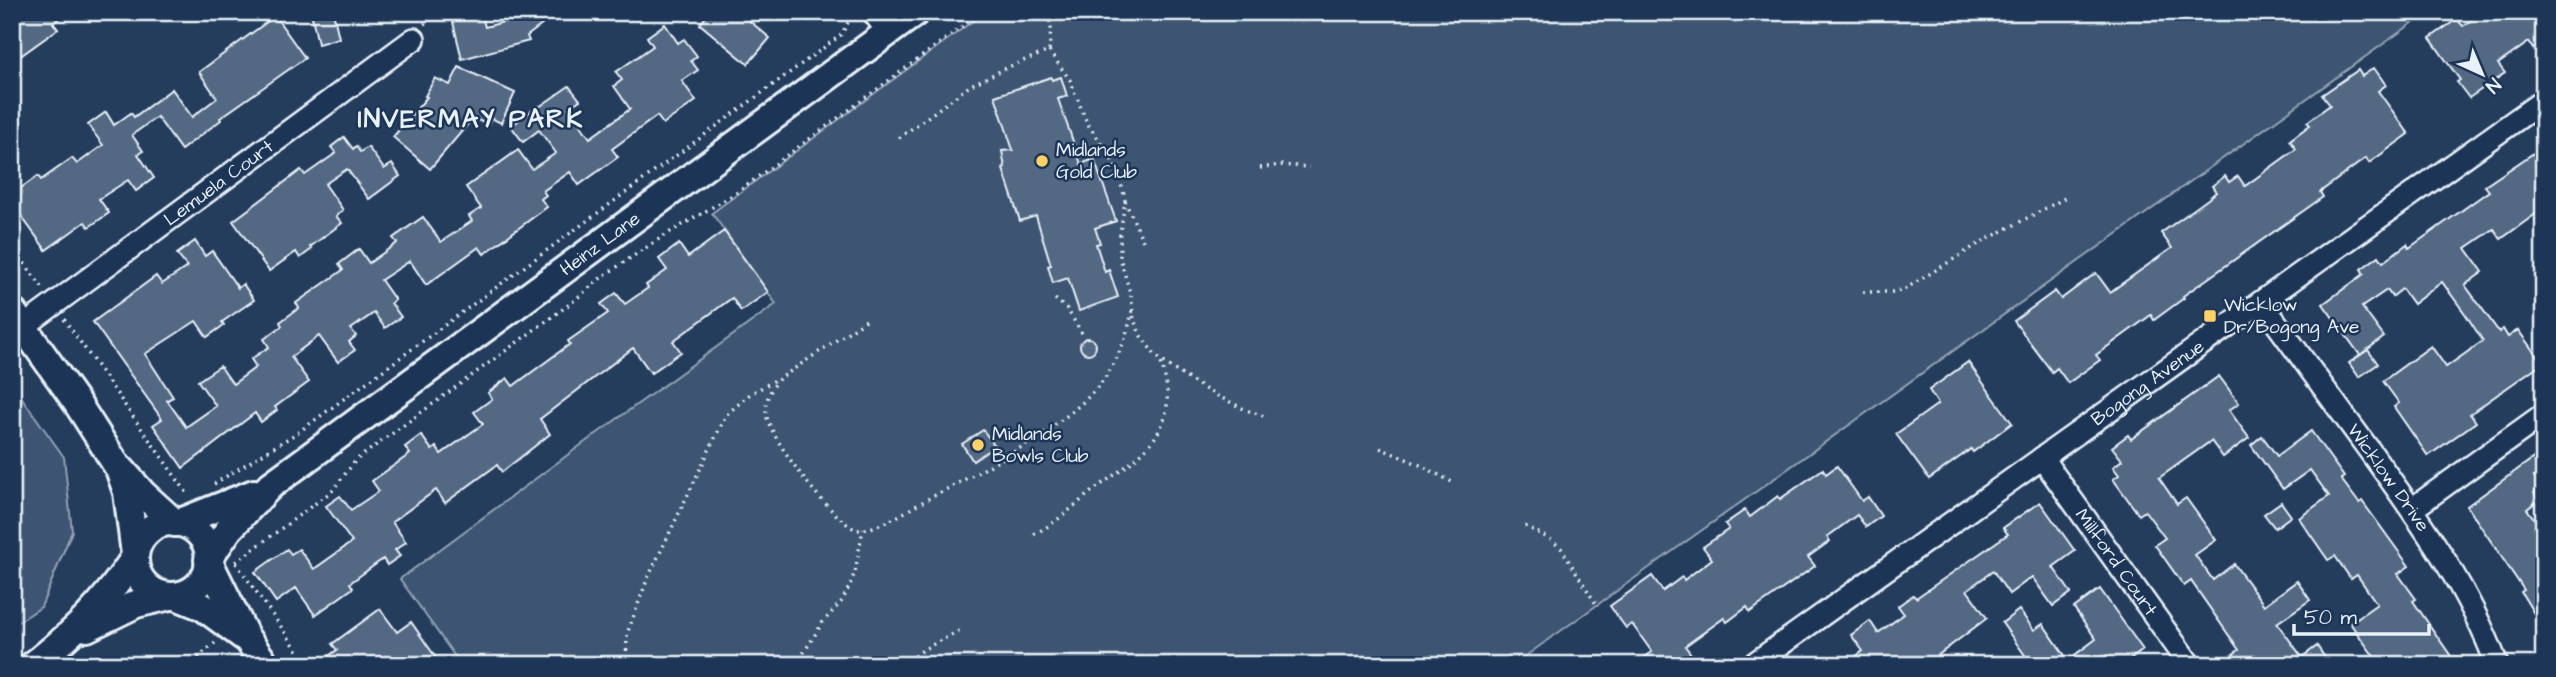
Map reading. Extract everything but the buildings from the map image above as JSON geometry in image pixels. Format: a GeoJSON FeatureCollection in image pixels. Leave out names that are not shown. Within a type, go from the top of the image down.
{"type":"FeatureCollection","features":[{"type":"Feature","properties":{"kind":"street","name":"Heinz Lane"},"geometry":{"type":"LineString","coordinates":[[209,559],[223,536],[244,511],[283,476],[881,23],[916,12]]}},
{"type":"Feature","properties":{"kind":"street","name":"Lemuela Court"},"geometry":{"type":"LineString","coordinates":[[18,319],[54,304],[414,39]]}},
{"type":"Feature","properties":{"kind":"street","name":"Bogong Avenue"},"geometry":{"type":"LineString","coordinates":[[1752,665],[2544,100]]}},
{"type":"Feature","properties":{"kind":"street","name":"Wicklow Drive"},"geometry":{"type":"LineString","coordinates":[[2262,302],[2412,509],[2465,593],[2497,665]]}},
{"type":"Feature","properties":{"kind":"street"},"geometry":{"type":"LineString","coordinates":[[18,319],[111,455],[143,494],[176,523]]}},
{"type":"Feature","properties":{"kind":"street"},"geometry":{"type":"LineString","coordinates":[[2412,509],[2544,414]]}},
{"type":"Feature","properties":{"kind":"street"},"geometry":{"type":"LineString","coordinates":[[111,455],[125,485],[137,572],[144,583],[153,591],[203,607],[250,643]]}},
{"type":"Feature","properties":{"kind":"street","name":"Millford Court"},"geometry":{"type":"LineString","coordinates":[[2042,458],[2185,663]]}},
{"type":"Feature","properties":{"kind":"street","name":"Heinz Lane"},"geometry":{"type":"LineString","coordinates":[[176,523],[206,501],[253,494],[283,476]]}},
{"type":"Feature","properties":{"kind":"street"},"geometry":{"type":"LineString","coordinates":[[38,661],[102,603],[135,555],[139,542],[146,533],[163,524],[176,523],[190,527],[207,548],[209,559],[250,643],[266,665]]}},
{"type":"Feature","properties":{"kind":"street"},"geometry":{"type":"LineString","coordinates":[[38,661],[67,639],[111,615],[136,604],[187,593],[205,574],[209,559]]}},
{"type":"Feature","properties":{"kind":"path"},"geometry":{"type":"LineString","coordinates":[[12,246],[188,495],[206,501],[841,35],[855,12]]}},
{"type":"Feature","properties":{"kind":"path"},"geometry":{"type":"LineString","coordinates":[[236,562],[332,491],[356,460],[571,303],[602,277],[736,193],[982,12]]}},
{"type":"Feature","properties":{"kind":"path"},"geometry":{"type":"LineString","coordinates":[[1048,12],[1051,29],[1049,51],[1070,80],[1087,123],[1110,155],[1123,190],[1125,201],[1120,251],[1140,337],[1159,358],[1208,391],[1266,417]]}},
{"type":"Feature","properties":{"kind":"path"},"geometry":{"type":"LineString","coordinates":[[899,138],[975,83],[1049,51]]}},
{"type":"Feature","properties":{"kind":"path"},"geometry":{"type":"LineString","coordinates":[[1260,169],[1280,164],[1309,167]]}},
{"type":"Feature","properties":{"kind":"path"},"geometry":{"type":"LineString","coordinates":[[1863,292],[1905,289],[1980,243],[2065,198]]}},
{"type":"Feature","properties":{"kind":"path"},"geometry":{"type":"LineString","coordinates":[[1125,201],[1143,241]]}},
{"type":"Feature","properties":{"kind":"path"},"geometry":{"type":"LineString","coordinates":[[1055,299],[1069,312],[1085,338]]}},
{"type":"Feature","properties":{"kind":"path"},"geometry":{"type":"LineString","coordinates":[[781,377],[772,388],[766,404],[774,435],[805,480],[829,507],[850,526],[863,529],[884,522],[989,465],[1033,438],[1082,402],[1100,384],[1111,367],[1132,311]]}},
{"type":"Feature","properties":{"kind":"path"},"geometry":{"type":"LineString","coordinates":[[626,665],[627,634],[643,589],[726,415],[750,394],[781,377],[866,320]]}},
{"type":"Feature","properties":{"kind":"path"},"geometry":{"type":"LineString","coordinates":[[1034,534],[1119,474],[1143,452],[1162,428],[1169,402],[1159,358]]}},
{"type":"Feature","properties":{"kind":"path"},"geometry":{"type":"LineString","coordinates":[[1380,448],[1420,464],[1452,482]]}},
{"type":"Feature","properties":{"kind":"path"},"geometry":{"type":"LineString","coordinates":[[1525,526],[1561,548],[1596,604]]}},
{"type":"Feature","properties":{"kind":"path"},"geometry":{"type":"LineString","coordinates":[[796,665],[849,587],[855,572],[863,529]]}},
{"type":"Feature","properties":{"kind":"path"},"geometry":{"type":"LineString","coordinates":[[223,536],[236,562],[308,665]]}},
{"type":"Feature","properties":{"kind":"path"},"geometry":{"type":"LineString","coordinates":[[904,665],[924,649],[961,630]]}},
{"type":"Feature","properties":{"kind":"path"},"geometry":{"type":"LineString","coordinates":[[197,665],[199,656],[216,642]]}},
{"type":"Feature","properties":{"kind":"shaded area"},"geometry":{"type":"Polygon","coordinates":[[[985,12],[2428,12],[1513,665],[461,665],[400,579],[776,304],[712,213],[985,12]]]}},
{"type":"Feature","properties":{"kind":"shaded area"},"geometry":{"type":"Polygon","coordinates":[[[12,384],[64,457],[72,531],[41,607],[12,626],[12,384]]]}},
{"type":"Feature","properties":{"kind":"place","name":"Midlands Gold Club"},"geometry":{"type":"Point","coordinates":[1042,161]}},
{"type":"Feature","properties":{"kind":"place","name":"Wicklow Dr/Bogong Ave"},"geometry":{"type":"Point","coordinates":[2210,316]}},
{"type":"Feature","properties":{"kind":"place","name":"Midlands Bowls Club"},"geometry":{"type":"Point","coordinates":[978,445]}},
{"type":"Feature","properties":{"kind":"district","name":"INVERMAY PARK"},"geometry":{"type":"Point","coordinates":[471,119]}}]}
